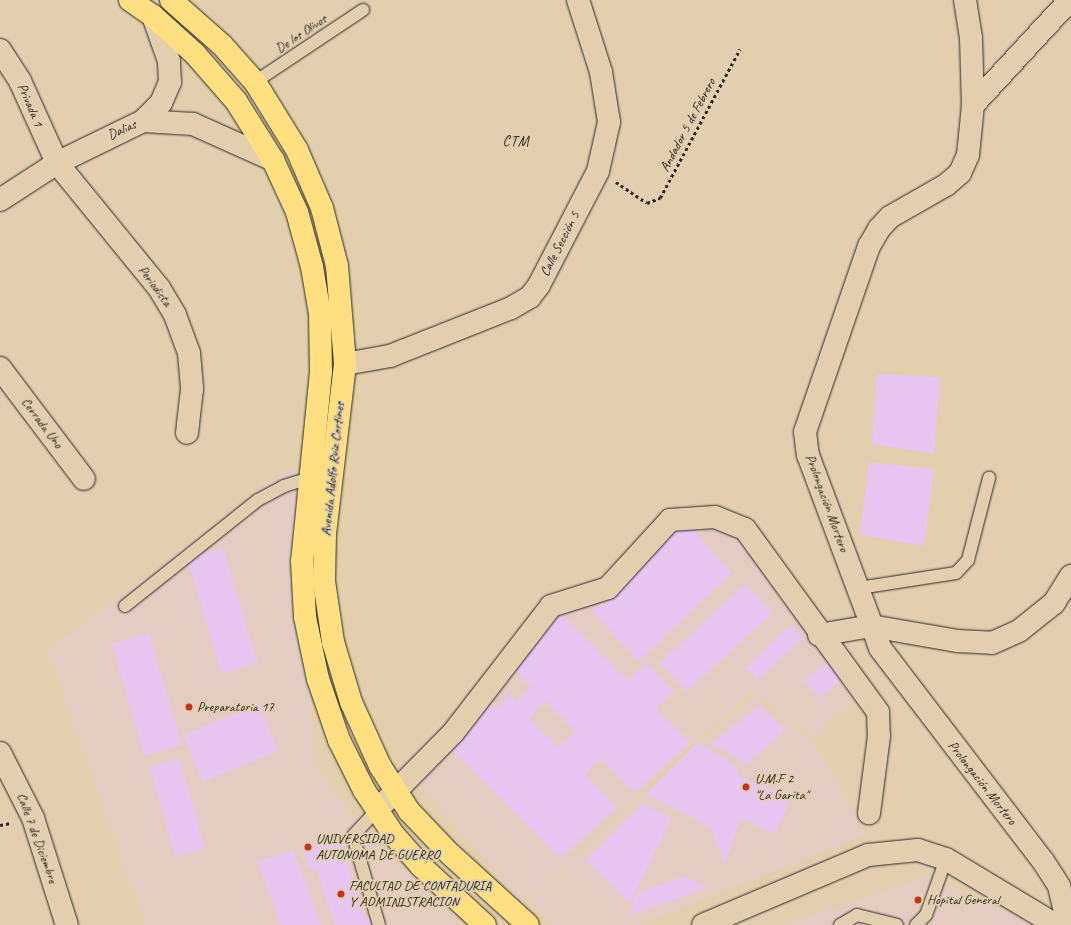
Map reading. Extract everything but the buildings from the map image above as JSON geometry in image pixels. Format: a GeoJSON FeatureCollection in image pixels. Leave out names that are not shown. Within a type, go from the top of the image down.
{"type":"FeatureCollection","features":[{"type":"Feature","properties":{"kind":"main road","name":"Avenida Adolfo Ruiz Cortines"},"geometry":{"type":"LineString","coordinates":[[130,0],[153,16],[195,54],[236,101],[274,160],[297,212],[312,267],[320,314],[321,372],[302,561],[305,617],[316,672],[339,740],[377,810],[421,866],[485,925]]}},
{"type":"Feature","properties":{"kind":"main road","name":"Avenida Adolfo Ruiz Cortines"},"geometry":{"type":"LineString","coordinates":[[171,0],[212,35],[256,82],[297,150],[322,208],[337,266],[345,364],[325,533],[324,581],[333,642],[351,702],[380,766],[397,792],[450,854],[528,925]]}},
{"type":"Feature","properties":{"kind":"street","name":"Calle Sección 5"},"geometry":{"type":"LineString","coordinates":[[345,364],[390,356],[512,308],[530,297],[598,171],[609,122],[601,72],[578,0]]}},
{"type":"Feature","properties":{"kind":"street","name":"Prolongación Mortero"},"geometry":{"type":"LineString","coordinates":[[965,0],[971,38],[973,105],[968,155],[960,173],[890,217],[869,246],[810,411],[806,432],[808,456],[859,588],[871,626],[891,667],[1065,883],[1068,925]]}},
{"type":"Feature","properties":{"kind":"street"},"geometry":{"type":"LineString","coordinates":[[973,105],[1070,0]]}},
{"type":"Feature","properties":{"kind":"street","name":"Dalias"},"geometry":{"type":"LineString","coordinates":[[0,200],[57,163],[143,121],[161,103],[170,82],[169,61],[153,16]]}},
{"type":"Feature","properties":{"kind":"street","name":"Privada 1"},"geometry":{"type":"LineString","coordinates":[[0,50],[20,81],[57,163]]}},
{"type":"Feature","properties":{"kind":"street"},"geometry":{"type":"LineString","coordinates":[[143,121],[192,124],[274,160]]}},
{"type":"Feature","properties":{"kind":"street","name":"Periodista"},"geometry":{"type":"LineString","coordinates":[[57,163],[159,288],[175,315],[189,353],[192,389],[187,433]]}},
{"type":"Feature","properties":{"kind":"street","name":"Cerrada Uno"},"geometry":{"type":"LineString","coordinates":[[0,368],[84,479]]}},
{"type":"Feature","properties":{"kind":"street"},"geometry":{"type":"LineString","coordinates":[[377,810],[397,792],[453,733],[551,606],[608,588],[670,520],[715,517],[744,529],[819,635],[865,689],[878,712],[879,736],[870,812]]}},
{"type":"Feature","properties":{"kind":"street"},"geometry":{"type":"LineString","coordinates":[[819,635],[871,626],[956,641],[992,643],[1019,631],[1054,603],[1071,576]]}},
{"type":"Feature","properties":{"kind":"street","name":"Calle 7 de Diciembre"},"geometry":{"type":"LineString","coordinates":[[0,753],[33,818],[68,925]]}},
{"type":"Feature","properties":{"kind":"street"},"geometry":{"type":"LineString","coordinates":[[703,925],[868,855],[918,850],[946,859],[1056,925]]}},
{"type":"Feature","properties":{"kind":"lane","name":"De los Olivos"},"geometry":{"type":"LineString","coordinates":[[256,82],[363,10]]}},
{"type":"Feature","properties":{"kind":"lane"},"geometry":{"type":"LineString","coordinates":[[125,606],[258,500],[284,486],[310,478]]}},
{"type":"Feature","properties":{"kind":"lane"},"geometry":{"type":"LineString","coordinates":[[859,588],[956,573],[968,560],[989,478]]}},
{"type":"Feature","properties":{"kind":"lane"},"geometry":{"type":"LineString","coordinates":[[377,810],[353,836],[379,925]]}},
{"type":"Feature","properties":{"kind":"lane"},"geometry":{"type":"LineString","coordinates":[[916,925],[926,915],[946,859]]}},
{"type":"Feature","properties":{"kind":"lane"},"geometry":{"type":"LineString","coordinates":[[840,925],[857,915],[897,925]]}},
{"type":"Feature","properties":{"kind":"path","name":"Andador 5 de Febrero"},"geometry":{"type":"LineString","coordinates":[[598,171],[647,203],[660,198],[740,49]]}},
{"type":"Feature","properties":{"kind":"shaded area","name":"Preparatoria 17"},"geometry":{"type":"Polygon","coordinates":[[[295,464],[314,763],[353,816],[458,925],[146,925],[48,650],[295,464]]]}},
{"type":"Feature","properties":{"kind":"shaded area"},"geometry":{"type":"Polygon","coordinates":[[[672,522],[743,532],[858,695],[814,738],[752,691],[521,903],[417,780],[551,607],[608,591],[672,522]]]}},
{"type":"Feature","properties":{"kind":"shaded area","name":"U.M.F 2 \"La Garita\""},"geometry":{"type":"Polygon","coordinates":[[[753,695],[812,740],[867,834],[639,925],[554,925],[528,900],[753,695]]]}},
{"type":"Feature","properties":{"kind":"shaded area","name":"Hopital General"},"geometry":{"type":"Polygon","coordinates":[[[928,876],[1035,925],[782,925],[928,876]]]}},
{"type":"Feature","properties":{"kind":"place","name":"Preparatoria 17"},"geometry":{"type":"Point","coordinates":[189,707]}},
{"type":"Feature","properties":{"kind":"place","name":"U.M.F 2 \"La Garita\""},"geometry":{"type":"Point","coordinates":[746,787]}},
{"type":"Feature","properties":{"kind":"place","name":"UNIVERSIDAD AUTONOMA DE GUERRO"},"geometry":{"type":"Point","coordinates":[308,847]}},
{"type":"Feature","properties":{"kind":"place","name":"FACULTAD DE CONTADURIA Y ADMINISTRACION"},"geometry":{"type":"Point","coordinates":[341,894]}},
{"type":"Feature","properties":{"kind":"place","name":"Hopital General"},"geometry":{"type":"Point","coordinates":[918,900]}},
{"type":"Feature","properties":{"kind":"district","name":"CTM"},"geometry":{"type":"Point","coordinates":[516,142]}}]}
